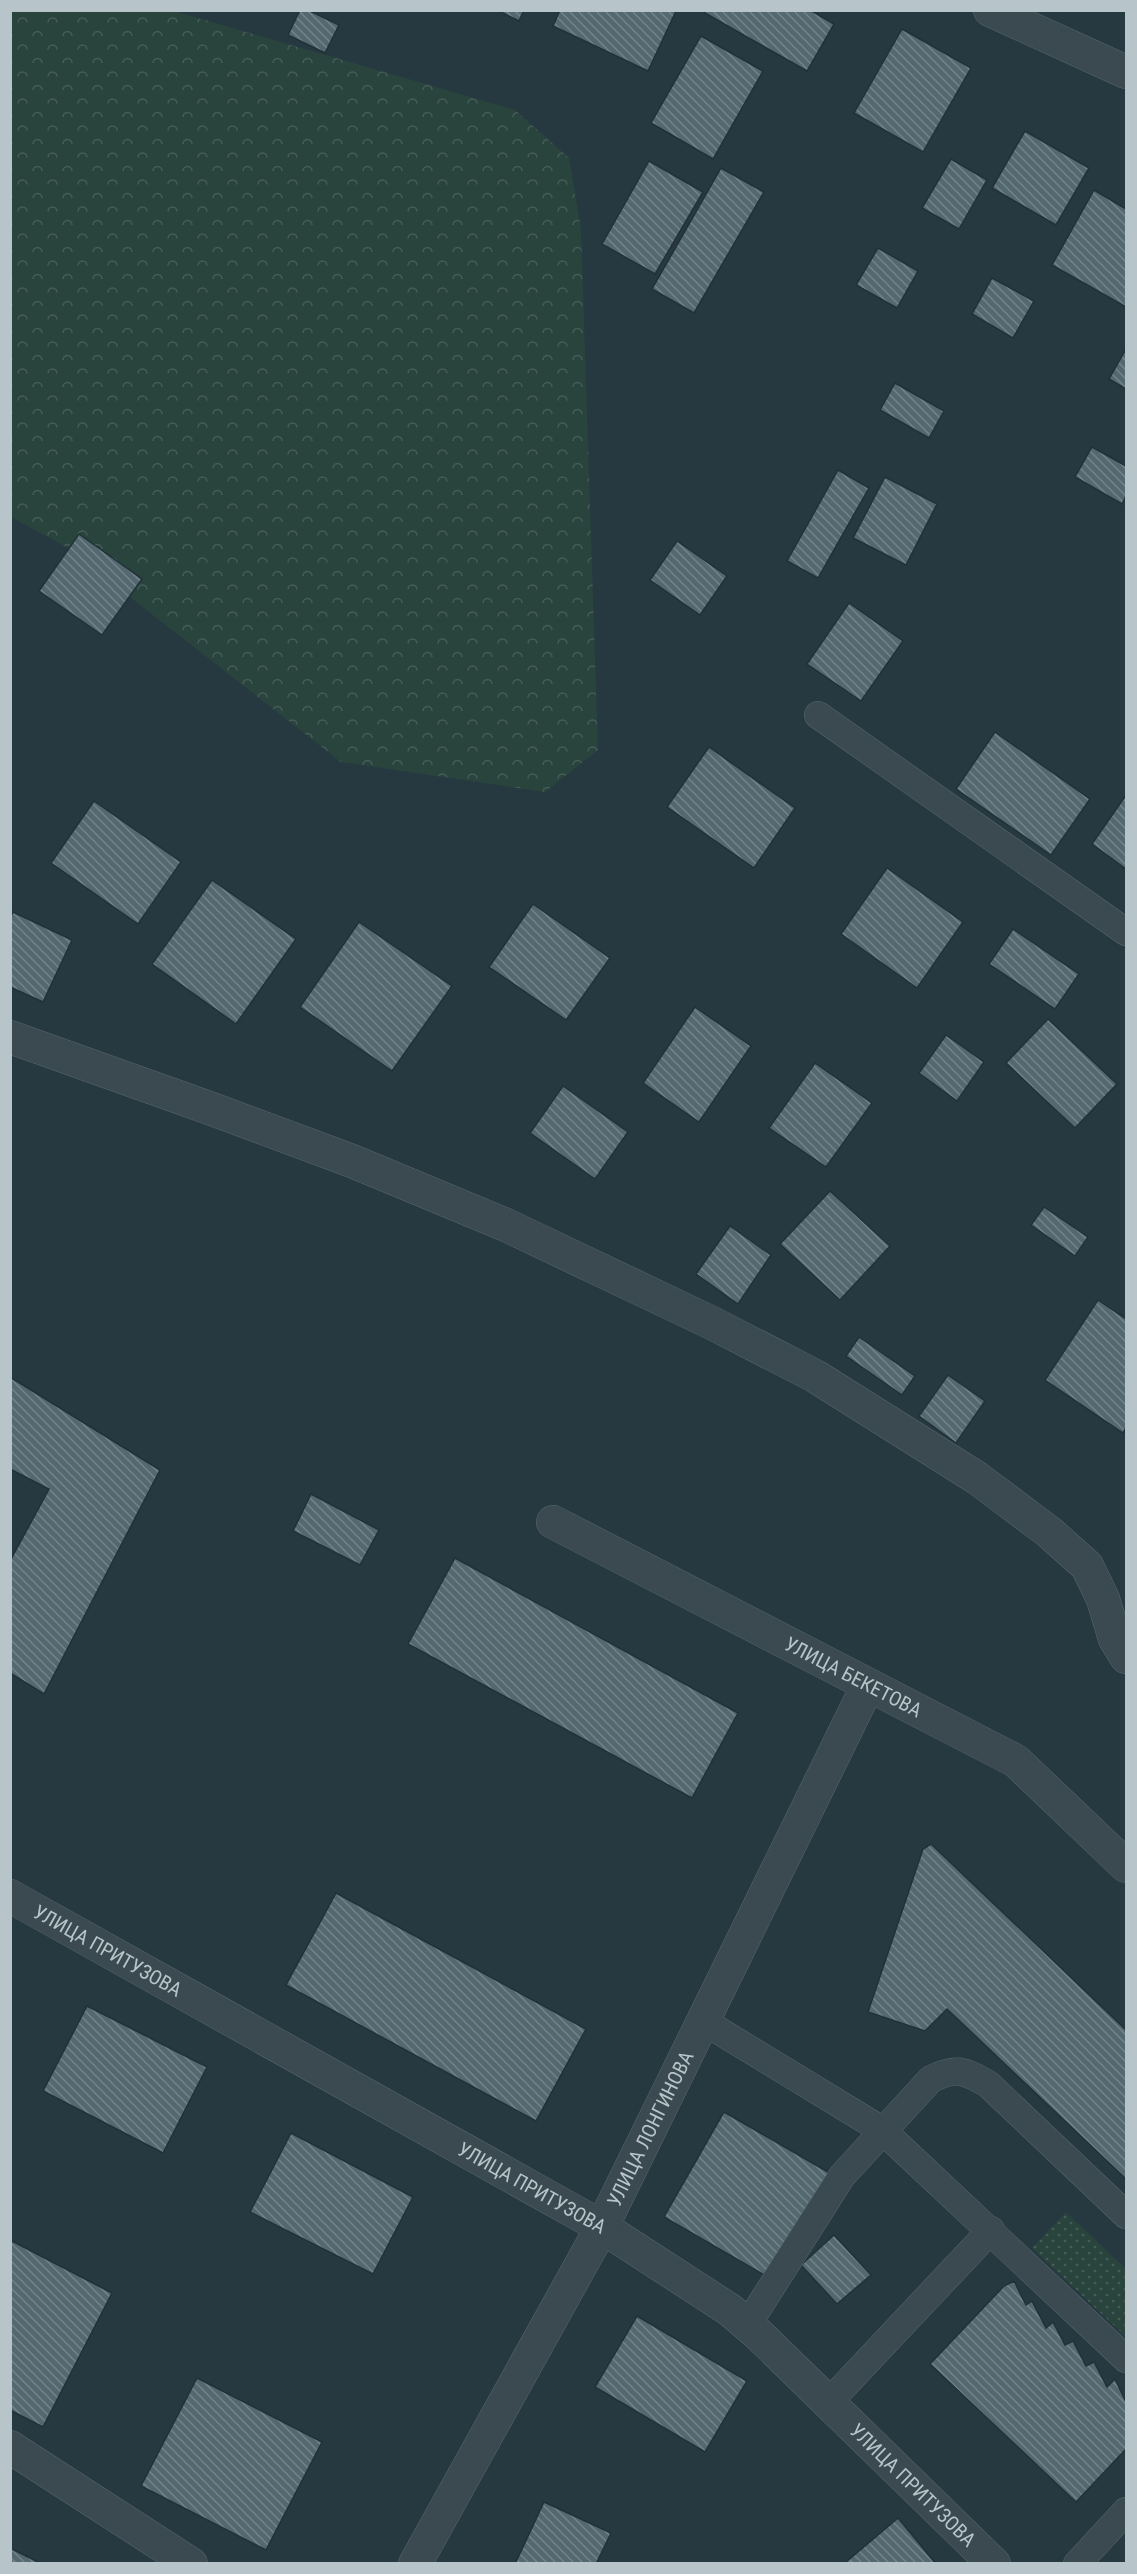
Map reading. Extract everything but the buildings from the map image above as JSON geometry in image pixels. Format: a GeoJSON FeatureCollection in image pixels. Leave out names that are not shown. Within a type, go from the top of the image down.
{"type":"FeatureCollection","features":[{"type":"Feature","properties":{"kind":"street"},"geometry":{"type":"LineString","coordinates":[[990,10],[1126,72]]}},
{"type":"Feature","properties":{"kind":"street"},"geometry":{"type":"LineString","coordinates":[[10,1037],[352,1161],[506,1225],[712,1323],[815,1376],[976,1478],[1049,1532],[1087,1566],[1103,1599],[1115,1639],[1126,1657]]}},
{"type":"Feature","properties":{"kind":"street","name":"УЛИЦА БЕКЕТОВА"},"geometry":{"type":"LineString","coordinates":[[553,1521],[1016,1761],[1126,1866]]}},
{"type":"Feature","properties":{"kind":"street","name":"УЛИЦА ЛОНГИНОВА"},"geometry":{"type":"LineString","coordinates":[[415,2564],[602,2227],[868,1685]]}},
{"type":"Feature","properties":{"kind":"street","name":"УЛИЦА ПРИТУЗОВА"},"geometry":{"type":"LineString","coordinates":[[10,1896],[602,2227],[730,2310],[748,2324],[994,2564]]}},
{"type":"Feature","properties":{"kind":"street"},"geometry":{"type":"LineString","coordinates":[[10,2447],[191,2564]]}},
{"type":"Feature","properties":{"kind":"lane"},"geometry":{"type":"LineString","coordinates":[[818,715],[1126,932]]}},
{"type":"Feature","properties":{"kind":"lane"},"geometry":{"type":"LineString","coordinates":[[703,2021],[882,2130],[1126,2359]]}},
{"type":"Feature","properties":{"kind":"lane"},"geometry":{"type":"LineString","coordinates":[[748,2324],[828,2196],[859,2155],[931,2079],[948,2071],[967,2072],[988,2084],[1126,2215]]}},
{"type":"Feature","properties":{"kind":"lane"},"geometry":{"type":"LineString","coordinates":[[829,2402],[991,2230]]}},
{"type":"Feature","properties":{"kind":"lane"},"geometry":{"type":"LineString","coordinates":[[1077,2564],[1126,2511]]}},
{"type":"Feature","properties":{"kind":"green space"},"geometry":{"type":"Polygon","coordinates":[[[10,11],[174,11],[515,110],[569,158],[581,229],[598,750],[545,792],[341,762],[66,547],[11,517],[10,11]]]}},
{"type":"Feature","properties":{"kind":"green space"},"geometry":{"type":"Polygon","coordinates":[[[1066,2212],[1126,2269],[1126,2337],[1032,2248],[1066,2212]]]}}]}
